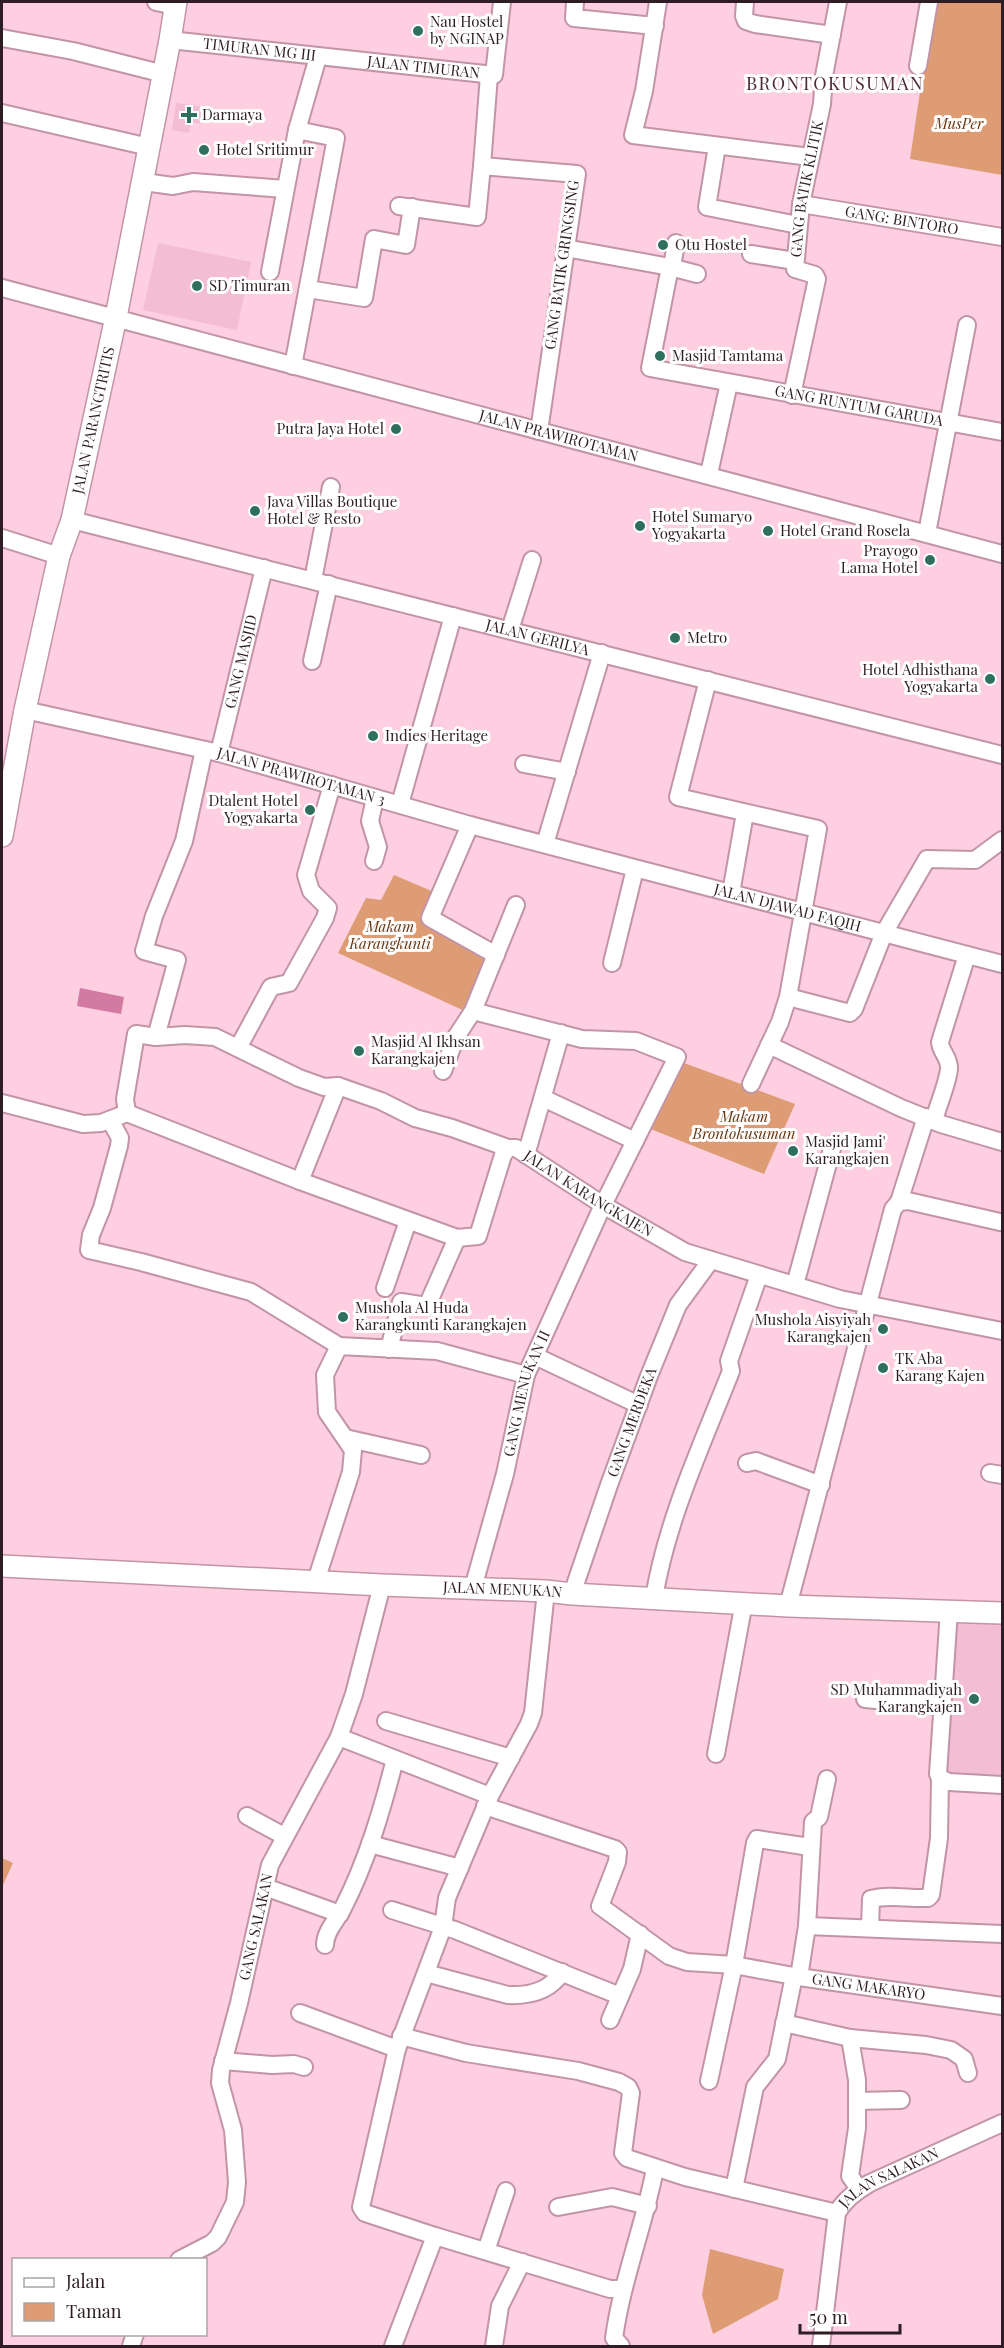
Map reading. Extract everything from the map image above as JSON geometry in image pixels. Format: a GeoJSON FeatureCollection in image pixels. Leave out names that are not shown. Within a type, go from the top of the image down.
{"type":"FeatureCollection","features":[{"type":"Feature","properties":{"kind":"main road","name":"JALAN PARANGTRITIS"},"geometry":{"type":"LineString","coordinates":[[2,836],[7,785],[59,556],[72,520],[144,182],[170,40],[169,3]]}},
{"type":"Feature","properties":{"kind":"main road","name":"JALAN MENUKAN"},"geometry":{"type":"LineString","coordinates":[[2,1566],[546,1591],[788,1605],[1002,1613]]}},
{"type":"Feature","properties":{"kind":"street","name":"JALAN TIMURAN"},"geometry":{"type":"LineString","coordinates":[[350,60],[494,75],[502,2]]}},
{"type":"Feature","properties":{"kind":"street"},"geometry":{"type":"LineString","coordinates":[[575,2],[574,18],[654,26]]}},
{"type":"Feature","properties":{"kind":"street"},"geometry":{"type":"LineString","coordinates":[[658,2],[644,91],[633,135],[810,157]]}},
{"type":"Feature","properties":{"kind":"street"},"geometry":{"type":"LineString","coordinates":[[746,2],[744,16],[746,21],[832,35]]}},
{"type":"Feature","properties":{"kind":"street","name":"GANG BATIK KLITIK"},"geometry":{"type":"LineString","coordinates":[[792,395],[817,279],[815,275],[796,270],[798,225],[822,104],[824,76],[838,2]]}},
{"type":"Feature","properties":{"kind":"street"},"geometry":{"type":"LineString","coordinates":[[918,66],[929,2]]}},
{"type":"Feature","properties":{"kind":"street"},"geometry":{"type":"LineString","coordinates":[[2,38],[73,51],[164,74]]}},
{"type":"Feature","properties":{"kind":"street","name":"TIMURAN MG III"},"geometry":{"type":"LineString","coordinates":[[170,40],[350,60]]}},
{"type":"Feature","properties":{"kind":"street"},"geometry":{"type":"LineString","coordinates":[[270,272],[297,130],[318,57]]}},
{"type":"Feature","properties":{"kind":"street"},"geometry":{"type":"LineString","coordinates":[[308,289],[364,298],[374,239],[406,244],[406,206],[477,217],[489,75]]}},
{"type":"Feature","properties":{"kind":"street"},"geometry":{"type":"LineString","coordinates":[[2,113],[149,147]]}},
{"type":"Feature","properties":{"kind":"street"},"geometry":{"type":"LineString","coordinates":[[293,366],[336,138],[297,130]]}},
{"type":"Feature","properties":{"kind":"street"},"geometry":{"type":"LineString","coordinates":[[717,146],[707,207],[798,225]]}},
{"type":"Feature","properties":{"kind":"street","name":"GANG BATIK GRINGSING"},"geometry":{"type":"LineString","coordinates":[[482,166],[577,174],[539,431]]}},
{"type":"Feature","properties":{"kind":"street"},"geometry":{"type":"LineString","coordinates":[[144,182],[173,186],[193,182],[285,189]]}},
{"type":"Feature","properties":{"kind":"street","name":"GANG: BINTORO"},"geometry":{"type":"LineString","coordinates":[[801,204],[1002,237]]}},
{"type":"Feature","properties":{"kind":"street"},"geometry":{"type":"LineString","coordinates":[[671,267],[676,243]]}},
{"type":"Feature","properties":{"kind":"street"},"geometry":{"type":"LineString","coordinates":[[565,248],[671,267],[697,274]]}},
{"type":"Feature","properties":{"kind":"street"},"geometry":{"type":"LineString","coordinates":[[752,254],[795,261]]}},
{"type":"Feature","properties":{"kind":"street","name":"GANG RUNTUM GARUDA"},"geometry":{"type":"LineString","coordinates":[[671,267],[650,368],[949,422],[927,533]]}},
{"type":"Feature","properties":{"kind":"street","name":"JALAN PRAWIROTAMAN"},"geometry":{"type":"LineString","coordinates":[[2,288],[709,474],[1002,554]]}},
{"type":"Feature","properties":{"kind":"street"},"geometry":{"type":"LineString","coordinates":[[967,325],[949,422],[1002,432]]}},
{"type":"Feature","properties":{"kind":"street"},"geometry":{"type":"LineString","coordinates":[[709,474],[729,383]]}},
{"type":"Feature","properties":{"kind":"street"},"geometry":{"type":"LineString","coordinates":[[312,661],[331,487]]}},
{"type":"Feature","properties":{"kind":"street","name":"JALAN GERILYA"},"geometry":{"type":"LineString","coordinates":[[72,520],[1002,755]]}},
{"type":"Feature","properties":{"kind":"street"},"geometry":{"type":"LineString","coordinates":[[2,538],[59,556]]}},
{"type":"Feature","properties":{"kind":"street"},"geometry":{"type":"LineString","coordinates":[[510,630],[532,560]]}},
{"type":"Feature","properties":{"kind":"street","name":"GANG MASJID"},"geometry":{"type":"LineString","coordinates":[[156,1037],[177,960],[144,951],[157,906],[184,841],[264,568]]}},
{"type":"Feature","properties":{"kind":"street"},"geometry":{"type":"LineString","coordinates":[[400,804],[453,616]]}},
{"type":"Feature","properties":{"kind":"street"},"geometry":{"type":"LineString","coordinates":[[545,844],[602,653]]}},
{"type":"Feature","properties":{"kind":"street"},"geometry":{"type":"LineString","coordinates":[[708,680],[678,797],[818,829],[788,997],[752,1084]]}},
{"type":"Feature","properties":{"kind":"street","name":"JALAN PRAWIROTAMAN 3"},"geometry":{"type":"LineString","coordinates":[[25,710],[211,752],[332,784],[470,825],[572,851]]}},
{"type":"Feature","properties":{"kind":"street"},"geometry":{"type":"LineString","coordinates":[[524,764],[567,772]]}},
{"type":"Feature","properties":{"kind":"street"},"geometry":{"type":"LineString","coordinates":[[238,1048],[271,987],[289,983],[325,918],[328,908],[310,891],[306,874],[332,784]]}},
{"type":"Feature","properties":{"kind":"street"},"geometry":{"type":"LineString","coordinates":[[374,861],[378,847],[370,821],[375,798]]}},
{"type":"Feature","properties":{"kind":"street"},"geometry":{"type":"LineString","coordinates":[[731,893],[745,813]]}},
{"type":"Feature","properties":{"kind":"street"},"geometry":{"type":"LineString","coordinates":[[470,825],[430,918],[496,955]]}},
{"type":"Feature","properties":{"kind":"street"},"geometry":{"type":"LineString","coordinates":[[788,997],[850,1013],[854,1009],[884,933],[927,859],[975,860],[1002,840]]}},
{"type":"Feature","properties":{"kind":"street","name":"JALAN DJAWAD FAQIH"},"geometry":{"type":"LineString","coordinates":[[572,851],[1002,964]]}},
{"type":"Feature","properties":{"kind":"street"},"geometry":{"type":"LineString","coordinates":[[612,963],[635,869]]}},
{"type":"Feature","properties":{"kind":"street"},"geometry":{"type":"LineString","coordinates":[[443,1071],[456,1037],[473,1011],[516,905]]}},
{"type":"Feature","properties":{"kind":"street"},"geometry":{"type":"LineString","coordinates":[[788,1605],[893,1209],[899,1202],[949,1068],[940,1042],[967,955]]}},
{"type":"Feature","properties":{"kind":"street"},"geometry":{"type":"LineString","coordinates":[[473,1011],[561,1033],[526,1155]]}},
{"type":"Feature","properties":{"kind":"street","name":"GANG MENUKAN II"},"geometry":{"type":"LineString","coordinates":[[473,1588],[505,1474],[526,1375],[603,1205],[677,1057],[636,1041],[594,1041],[561,1033]]}},
{"type":"Feature","properties":{"kind":"street"},"geometry":{"type":"LineString","coordinates":[[127,1113],[125,1099],[136,1034],[156,1037],[185,1035],[215,1037],[299,1078],[324,1087],[338,1086],[381,1101],[415,1118],[452,1128],[507,1148]]}},
{"type":"Feature","properties":{"kind":"street"},"geometry":{"type":"LineString","coordinates":[[769,1046],[930,1119],[1002,1142]]}},
{"type":"Feature","properties":{"kind":"street"},"geometry":{"type":"LineString","coordinates":[[300,1181],[338,1086]]}},
{"type":"Feature","properties":{"kind":"street"},"geometry":{"type":"LineString","coordinates":[[543,1098],[635,1141]]}},
{"type":"Feature","properties":{"kind":"street"},"geometry":{"type":"LineString","coordinates":[[2,1102],[83,1124],[101,1123],[127,1113],[300,1181],[457,1238],[427,1306],[401,1302],[389,1348]]}},
{"type":"Feature","properties":{"kind":"street"},"geometry":{"type":"LineString","coordinates":[[110,1120],[120,1138],[119,1146],[102,1208],[91,1235],[89,1250],[251,1292],[339,1346],[437,1351],[526,1375]]}},
{"type":"Feature","properties":{"kind":"street"},"geometry":{"type":"LineString","coordinates":[[795,1285],[833,1145]]}},
{"type":"Feature","properties":{"kind":"street","name":"JALAN KARANGKAJEN"},"geometry":{"type":"LineString","coordinates":[[457,1238],[478,1236],[503,1155],[507,1148],[516,1148],[603,1205],[685,1252],[869,1306],[1002,1331]]}},
{"type":"Feature","properties":{"kind":"street"},"geometry":{"type":"LineString","coordinates":[[899,1202],[908,1201],[1000,1222]]}},
{"type":"Feature","properties":{"kind":"street"},"geometry":{"type":"LineString","coordinates":[[385,1288],[408,1221]]}},
{"type":"Feature","properties":{"kind":"street","name":"GANG MERDEKA"},"geometry":{"type":"LineString","coordinates":[[572,1594],[639,1405],[678,1305],[711,1260]]}},
{"type":"Feature","properties":{"kind":"street"},"geometry":{"type":"LineString","coordinates":[[654,1598],[674,1515],[731,1371],[729,1361],[759,1275]]}},
{"type":"Feature","properties":{"kind":"street"},"geometry":{"type":"LineString","coordinates":[[316,1581],[351,1472],[353,1450],[327,1412],[326,1375],[339,1346]]}},
{"type":"Feature","properties":{"kind":"street"},"geometry":{"type":"LineString","coordinates":[[535,1356],[639,1405]]}},
{"type":"Feature","properties":{"kind":"street"},"geometry":{"type":"LineString","coordinates":[[345,1438],[421,1455]]}},
{"type":"Feature","properties":{"kind":"street"},"geometry":{"type":"LineString","coordinates":[[747,1463],[756,1461],[821,1485]]}},
{"type":"Feature","properties":{"kind":"street","name":"GANG SALAKAN"},"geometry":{"type":"LineString","coordinates":[[181,2258],[212,2243],[218,2237],[235,2202],[237,2182],[233,2130],[219,2079],[223,2061],[239,2003],[272,1859],[339,1737],[354,1694],[382,1585]]}},
{"type":"Feature","properties":{"kind":"street"},"geometry":{"type":"LineString","coordinates":[[546,1591],[535,1703],[529,1724],[488,1801],[447,1898],[443,1927],[399,2042],[361,2207],[365,2213],[435,2236],[610,2289],[622,2289]]}},
{"type":"Feature","properties":{"kind":"street"},"geometry":{"type":"LineString","coordinates":[[716,1754],[744,1602]]}},
{"type":"Feature","properties":{"kind":"street"},"geometry":{"type":"LineString","coordinates":[[870,1928],[871,1899],[882,1897],[928,1898],[931,1895],[939,1838],[940,1778],[938,1774],[949,1610]]}},
{"type":"Feature","properties":{"kind":"street"},"geometry":{"type":"LineString","coordinates":[[865,1699],[941,1706]]}},
{"type":"Feature","properties":{"kind":"street"},"geometry":{"type":"LineString","coordinates":[[386,1720],[511,1758]]}},
{"type":"Feature","properties":{"kind":"street"},"geometry":{"type":"LineString","coordinates":[[339,1737],[395,1759],[488,1801]]}},
{"type":"Feature","properties":{"kind":"street"},"geometry":{"type":"LineString","coordinates":[[325,1945],[332,1924],[340,1914],[370,1844],[382,1811],[395,1759]]}},
{"type":"Feature","properties":{"kind":"street"},"geometry":{"type":"LineString","coordinates":[[940,1778],[949,1782],[1002,1785]]}},
{"type":"Feature","properties":{"kind":"street"},"geometry":{"type":"LineString","coordinates":[[734,2189],[755,2087],[777,2060],[807,1926],[813,1822],[819,1817],[827,1779]]}},
{"type":"Feature","properties":{"kind":"street","name":"GANG MAKARYO"},"geometry":{"type":"LineString","coordinates":[[488,1801],[615,1849],[618,1852],[617,1862],[600,1906],[669,1956],[678,1960],[734,1965],[1002,2006]]}},
{"type":"Feature","properties":{"kind":"street"},"geometry":{"type":"LineString","coordinates":[[247,1816],[284,1836]]}},
{"type":"Feature","properties":{"kind":"street"},"geometry":{"type":"LineString","coordinates":[[709,2081],[734,1965],[757,1839],[810,1846]]}},
{"type":"Feature","properties":{"kind":"street"},"geometry":{"type":"LineString","coordinates":[[370,1844],[460,1868]]}},
{"type":"Feature","properties":{"kind":"street"},"geometry":{"type":"LineString","coordinates":[[265,1887],[340,1914]]}},
{"type":"Feature","properties":{"kind":"street"},"geometry":{"type":"LineString","coordinates":[[392,1910],[443,1927],[620,1996]]}},
{"type":"Feature","properties":{"kind":"street"},"geometry":{"type":"LineString","coordinates":[[807,1926],[1002,1934]]}},
{"type":"Feature","properties":{"kind":"street"},"geometry":{"type":"LineString","coordinates":[[610,2020],[632,1969],[640,1934]]}},
{"type":"Feature","properties":{"kind":"street"},"geometry":{"type":"LineString","coordinates":[[426,1973],[516,1996],[528,1995],[547,1987],[557,1980],[562,1972]]}},
{"type":"Feature","properties":{"kind":"street"},"geometry":{"type":"LineString","coordinates":[[300,2013],[399,2042],[578,2071],[619,2082],[628,2087],[631,2093],[623,2153],[627,2158],[655,2169],[830,2211]]}},
{"type":"Feature","properties":{"kind":"street"},"geometry":{"type":"LineString","coordinates":[[784,2023],[850,2038],[926,2045],[951,2050],[964,2059],[968,2073]]}},
{"type":"Feature","properties":{"kind":"street"},"geometry":{"type":"LineString","coordinates":[[850,2038],[857,2080],[858,2128],[851,2167],[855,2185]]}},
{"type":"Feature","properties":{"kind":"street"},"geometry":{"type":"LineString","coordinates":[[223,2061],[272,2066],[294,2064],[304,2067]]}},
{"type":"Feature","properties":{"kind":"street"},"geometry":{"type":"LineString","coordinates":[[857,2102],[901,2100]]}},
{"type":"Feature","properties":{"kind":"street","name":"JALAN SALAKAN"},"geometry":{"type":"LineString","coordinates":[[821,2346],[830,2211],[841,2206],[855,2185],[1002,2123]]}},
{"type":"Feature","properties":{"kind":"street"},"geometry":{"type":"LineString","coordinates":[[621,2346],[614,2338],[622,2289],[648,2206],[655,2169]]}},
{"type":"Feature","properties":{"kind":"street"},"geometry":{"type":"LineString","coordinates":[[486,2251],[506,2191]]}},
{"type":"Feature","properties":{"kind":"street"},"geometry":{"type":"LineString","coordinates":[[558,2207],[612,2197],[648,2206]]}},
{"type":"Feature","properties":{"kind":"street"},"geometry":{"type":"LineString","coordinates":[[393,2346],[435,2236]]}},
{"type":"Feature","properties":{"kind":"street"},"geometry":{"type":"LineString","coordinates":[[494,2346],[500,2306],[522,2262]]}},
{"type":"Feature","properties":{"kind":"shaded area","name":"Darmaya"},"geometry":{"type":"Polygon","coordinates":[[[176,103],[205,107],[202,124],[191,122],[189,133],[172,130],[176,103]]]}},
{"type":"Feature","properties":{"kind":"shaded area","name":"SD Timuran"},"geometry":{"type":"Polygon","coordinates":[[[158,243],[251,262],[237,330],[143,310],[158,243]]]}},
{"type":"Feature","properties":{"kind":"shaded area"},"geometry":{"type":"Polygon","coordinates":[[[80,988],[124,997],[121,1014],[77,1006],[80,988]]]}},
{"type":"Feature","properties":{"kind":"shaded area","name":"SD Muhammadiyah Karangkajen"},"geometry":{"type":"Polygon","coordinates":[[[950,1617],[1002,1621],[1002,1780],[941,1776],[950,1617]]]}},
{"type":"Feature","properties":{"kind":"green space","name":"MusPer"},"geometry":{"type":"Polygon","coordinates":[[[932,2],[1002,2],[1002,175],[910,159],[920,92],[916,91],[932,2]]]}},
{"type":"Feature","properties":{"kind":"green space","name":"Makam Karangkunti"},"geometry":{"type":"Polygon","coordinates":[[[394,875],[434,892],[424,919],[494,954],[469,1013],[338,953],[366,898],[381,900],[394,875]]]}},
{"type":"Feature","properties":{"kind":"green space","name":"Makam Brontokusuman"},"geometry":{"type":"Polygon","coordinates":[[[676,1060],[795,1104],[764,1174],[643,1126],[676,1060]]]}},
{"type":"Feature","properties":{"kind":"green space"},"geometry":{"type":"Polygon","coordinates":[[[2,1858],[13,1863],[2,1887],[2,1858]]]}},
{"type":"Feature","properties":{"kind":"green space"},"geometry":{"type":"Polygon","coordinates":[[[710,2249],[784,2269],[778,2299],[713,2334],[702,2295],[710,2249]]]}},
{"type":"Feature","properties":{"kind":"place","name":"Nau Hostel by NGINAP"},"geometry":{"type":"Point","coordinates":[418,31]}},
{"type":"Feature","properties":{"kind":"place","name":"Darmaya"},"geometry":{"type":"Point","coordinates":[189,115]}},
{"type":"Feature","properties":{"kind":"place","name":"Hotel Sritimur"},"geometry":{"type":"Point","coordinates":[204,150]}},
{"type":"Feature","properties":{"kind":"place","name":"Otu Hostel"},"geometry":{"type":"Point","coordinates":[663,245]}},
{"type":"Feature","properties":{"kind":"place","name":"SD Timuran"},"geometry":{"type":"Point","coordinates":[197,286]}},
{"type":"Feature","properties":{"kind":"place","name":"Masjid Tamtama"},"geometry":{"type":"Point","coordinates":[660,356]}},
{"type":"Feature","properties":{"kind":"place","name":"Putra Jaya Hotel"},"geometry":{"type":"Point","coordinates":[396,429]}},
{"type":"Feature","properties":{"kind":"place","name":"Java Villas Boutique Hotel & Resto"},"geometry":{"type":"Point","coordinates":[255,511]}},
{"type":"Feature","properties":{"kind":"place","name":"Hotel Sumaryo Yogyakarta"},"geometry":{"type":"Point","coordinates":[640,526]}},
{"type":"Feature","properties":{"kind":"place","name":"Hotel Grand Rosela"},"geometry":{"type":"Point","coordinates":[768,531]}},
{"type":"Feature","properties":{"kind":"place","name":"Prayogo Lama Hotel"},"geometry":{"type":"Point","coordinates":[930,560]}},
{"type":"Feature","properties":{"kind":"place","name":"Metro"},"geometry":{"type":"Point","coordinates":[675,638]}},
{"type":"Feature","properties":{"kind":"place","name":"Hotel Adhisthana Yogyakarta"},"geometry":{"type":"Point","coordinates":[990,679]}},
{"type":"Feature","properties":{"kind":"place","name":"Indies Heritage"},"geometry":{"type":"Point","coordinates":[373,736]}},
{"type":"Feature","properties":{"kind":"place","name":"Dtalent Hotel Yogyakarta"},"geometry":{"type":"Point","coordinates":[310,810]}},
{"type":"Feature","properties":{"kind":"place","name":"Masjid Al Ikhsan Karangkajen"},"geometry":{"type":"Point","coordinates":[359,1051]}},
{"type":"Feature","properties":{"kind":"place","name":"Masjid Jami' Karangkajen"},"geometry":{"type":"Point","coordinates":[793,1151]}},
{"type":"Feature","properties":{"kind":"place","name":"Mushola Al Huda Karangkunti Karangkajen"},"geometry":{"type":"Point","coordinates":[343,1317]}},
{"type":"Feature","properties":{"kind":"place","name":"Mushola Aisyiyah Karangkajen"},"geometry":{"type":"Point","coordinates":[883,1329]}},
{"type":"Feature","properties":{"kind":"place","name":"TK Aba Karang Kajen"},"geometry":{"type":"Point","coordinates":[883,1368]}},
{"type":"Feature","properties":{"kind":"place","name":"SD Muhammadiyah Karangkajen"},"geometry":{"type":"Point","coordinates":[974,1699]}},
{"type":"Feature","properties":{"kind":"district","name":"BRONTOKUSUMAN"},"geometry":{"type":"Point","coordinates":[835,84]}}]}
